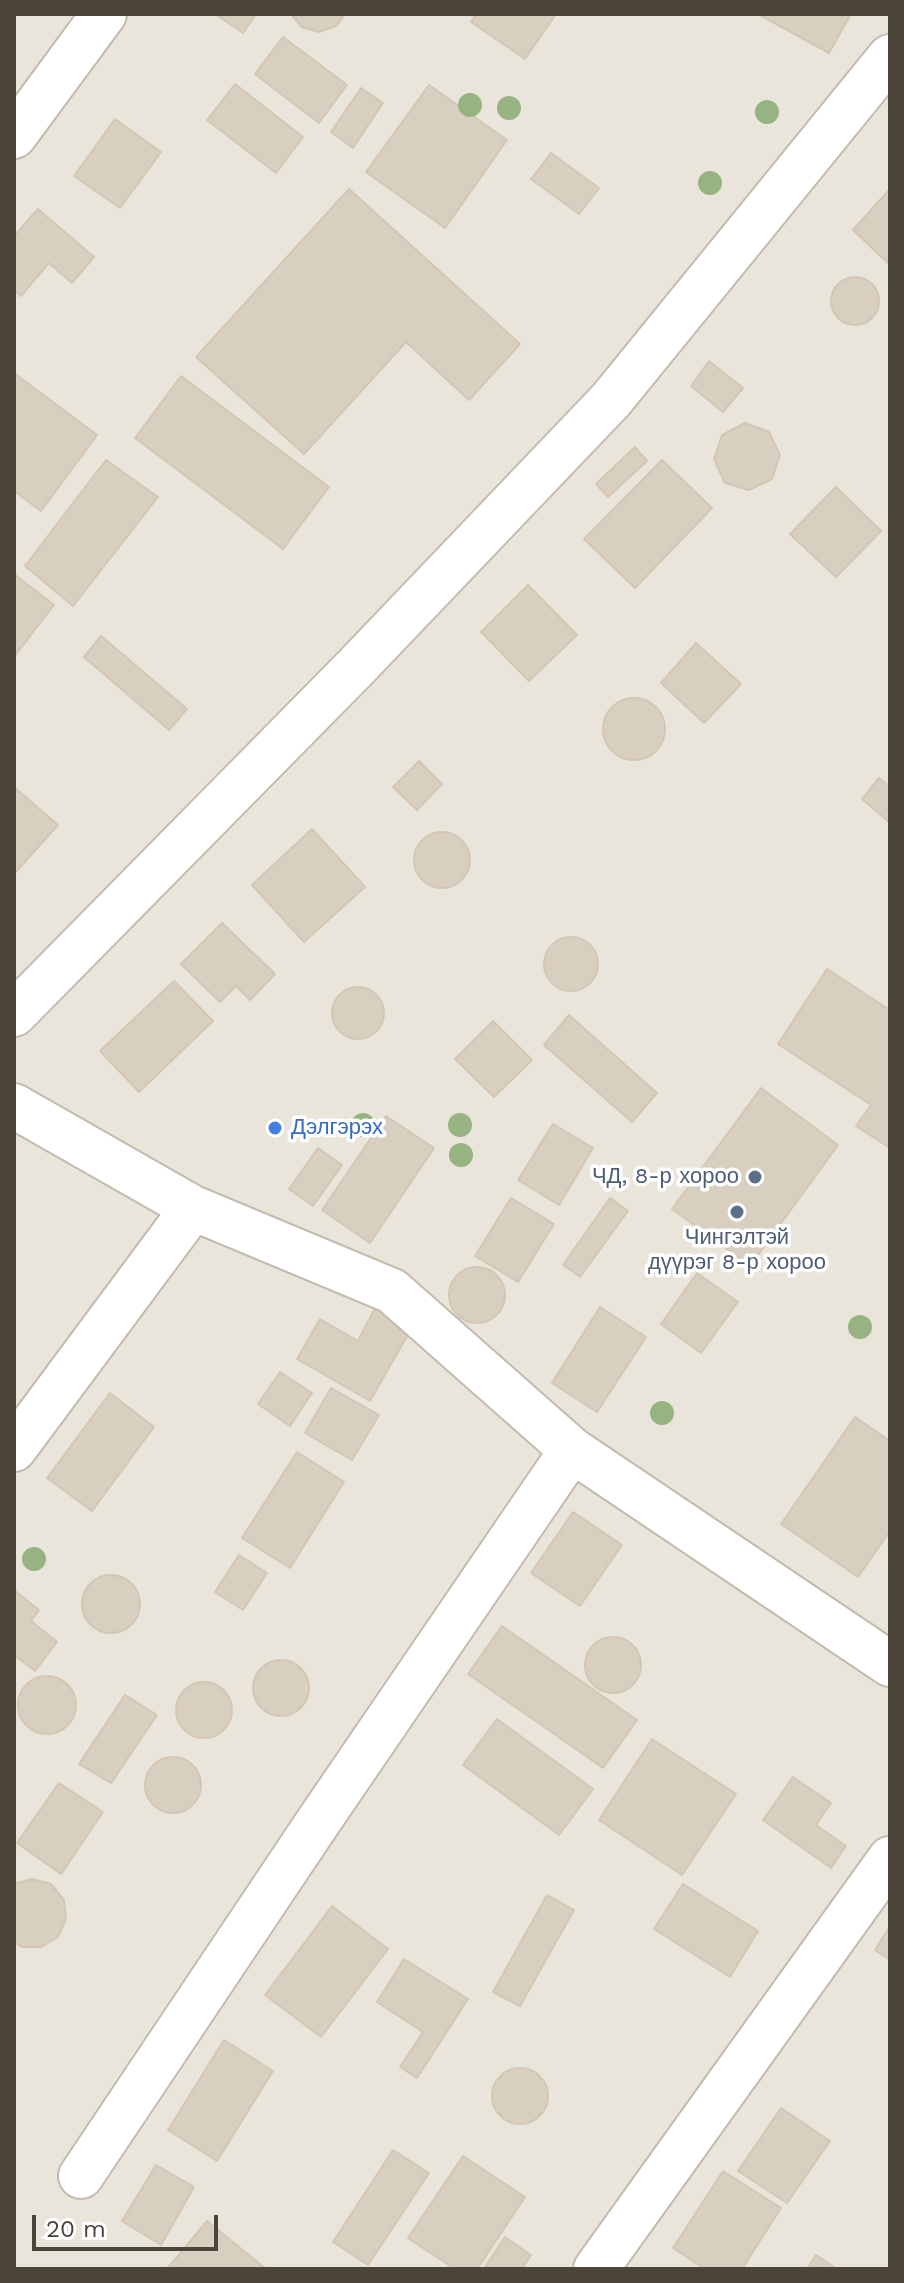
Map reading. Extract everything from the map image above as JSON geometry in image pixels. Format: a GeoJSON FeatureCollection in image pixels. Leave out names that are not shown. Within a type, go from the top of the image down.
{"type":"FeatureCollection","features":[{"type":"Feature","properties":{"kind":"street"},"geometry":{"type":"LineString","coordinates":[[14,136],[104,14]]}},
{"type":"Feature","properties":{"kind":"street"},"geometry":{"type":"LineString","coordinates":[[14,1014],[368,655],[611,400],[890,57]]}},
{"type":"Feature","properties":{"kind":"street"},"geometry":{"type":"LineString","coordinates":[[14,1106],[193,1208],[392,1291],[572,1450],[890,1664]]}},
{"type":"Feature","properties":{"kind":"street"},"geometry":{"type":"LineString","coordinates":[[14,1449],[193,1208]]}},
{"type":"Feature","properties":{"kind":"street"},"geometry":{"type":"LineString","coordinates":[[81,2176],[572,1450]]}},
{"type":"Feature","properties":{"kind":"street"},"geometry":{"type":"LineString","coordinates":[[596,2269],[890,1859]]}},
{"type":"Feature","properties":{"kind":"shaded area"},"geometry":{"type":"Polygon","coordinates":[[[14,14],[890,14],[890,2269],[14,2269],[14,14]]]}},
{"type":"Feature","properties":{"kind":"building"},"geometry":{"type":"Polygon","coordinates":[[[215,14],[256,14],[243,33],[215,14]]]}},
{"type":"Feature","properties":{"kind":"building"},"geometry":{"type":"Polygon","coordinates":[[[291,14],[345,14],[336,26],[319,32],[302,27],[291,14]]]}},
{"type":"Feature","properties":{"kind":"building"},"geometry":{"type":"Polygon","coordinates":[[[476,14],[556,14],[525,59],[471,22],[476,14]]]}},
{"type":"Feature","properties":{"kind":"building"},"geometry":{"type":"Polygon","coordinates":[[[758,14],[851,14],[829,53],[758,14]]]}},
{"type":"Feature","properties":{"kind":"building"},"geometry":{"type":"Polygon","coordinates":[[[283,37],[347,85],[319,123],[255,74],[283,37]]]}},
{"type":"Feature","properties":{"kind":"building"},"geometry":{"type":"Polygon","coordinates":[[[235,84],[303,137],[276,173],[207,120],[235,84]]]}},
{"type":"Feature","properties":{"kind":"building"},"geometry":{"type":"Polygon","coordinates":[[[429,85],[507,140],[445,228],[366,172],[429,85]]]}},
{"type":"Feature","properties":{"kind":"building"},"geometry":{"type":"Polygon","coordinates":[[[361,88],[383,103],[353,148],[331,132],[361,88]]]}},
{"type":"Feature","properties":{"kind":"building"},"geometry":{"type":"Polygon","coordinates":[[[115,119],[161,152],[120,208],[74,176],[115,119]]]}},
{"type":"Feature","properties":{"kind":"building"},"geometry":{"type":"Polygon","coordinates":[[[551,153],[599,188],[579,214],[531,179],[551,153]]]}},
{"type":"Feature","properties":{"kind":"building"},"geometry":{"type":"Polygon","coordinates":[[[349,189],[520,344],[469,400],[406,342],[304,454],[196,357],[349,189]]]}},
{"type":"Feature","properties":{"kind":"building"},"geometry":{"type":"Polygon","coordinates":[[[890,189],[890,265],[853,230],[890,189]]]}},
{"type":"Feature","properties":{"kind":"building"},"geometry":{"type":"Polygon","coordinates":[[[38,209],[94,257],[72,283],[49,263],[21,296],[14,290],[14,236],[38,209]]]}},
{"type":"Feature","properties":{"kind":"building"},"geometry":{"type":"Polygon","coordinates":[[[855,277],[872,284],[879,301],[872,318],[855,325],[838,318],[831,301],[838,284],[855,277]]]}},
{"type":"Feature","properties":{"kind":"building"},"geometry":{"type":"Polygon","coordinates":[[[709,361],[743,388],[723,412],[691,386],[709,361]]]}},
{"type":"Feature","properties":{"kind":"building"},"geometry":{"type":"Polygon","coordinates":[[[14,373],[97,435],[41,511],[14,491],[14,373]]]}},
{"type":"Feature","properties":{"kind":"building"},"geometry":{"type":"Polygon","coordinates":[[[181,376],[329,487],[283,549],[135,438],[181,376]]]}},
{"type":"Feature","properties":{"kind":"building"},"geometry":{"type":"Polygon","coordinates":[[[745,423],[769,432],[780,455],[772,479],[749,490],[725,483],[714,459],[722,435],[745,423]]]}},
{"type":"Feature","properties":{"kind":"building"},"geometry":{"type":"Polygon","coordinates":[[[635,447],[647,461],[608,497],[596,484],[635,447]]]}},
{"type":"Feature","properties":{"kind":"building"},"geometry":{"type":"Polygon","coordinates":[[[106,460],[158,497],[73,606],[25,566],[106,460]]]}},
{"type":"Feature","properties":{"kind":"building"},"geometry":{"type":"Polygon","coordinates":[[[662,460],[712,508],[635,588],[584,539],[662,460]]]}},
{"type":"Feature","properties":{"kind":"building"},"geometry":{"type":"Polygon","coordinates":[[[836,487],[881,531],[836,577],[790,534],[836,487]]]}},
{"type":"Feature","properties":{"kind":"building"},"geometry":{"type":"Polygon","coordinates":[[[14,574],[54,605],[14,657],[14,574]]]}},
{"type":"Feature","properties":{"kind":"building"},"geometry":{"type":"Polygon","coordinates":[[[528,585],[577,635],[529,681],[481,632],[528,585]]]}},
{"type":"Feature","properties":{"kind":"building"},"geometry":{"type":"Polygon","coordinates":[[[101,636],[187,709],[169,730],[84,657],[101,636]]]}},
{"type":"Feature","properties":{"kind":"building"},"geometry":{"type":"Polygon","coordinates":[[[696,643],[741,684],[704,723],[661,683],[696,643]]]}},
{"type":"Feature","properties":{"kind":"building"},"geometry":{"type":"Polygon","coordinates":[[[628,698],[640,698],[656,707],[663,717],[663,741],[656,751],[640,760],[628,760],[608,746],[603,735],[603,723],[617,703],[628,698]]]}},
{"type":"Feature","properties":{"kind":"building"},"geometry":{"type":"Polygon","coordinates":[[[419,761],[442,784],[417,810],[393,787],[419,761]]]}},
{"type":"Feature","properties":{"kind":"building"},"geometry":{"type":"Polygon","coordinates":[[[879,778],[890,787],[890,823],[862,799],[879,778]]]}},
{"type":"Feature","properties":{"kind":"building"},"geometry":{"type":"Polygon","coordinates":[[[14,787],[58,825],[14,874],[14,787]]]}},
{"type":"Feature","properties":{"kind":"building"},"geometry":{"type":"Polygon","coordinates":[[[312,829],[365,887],[304,942],[252,885],[312,829]]]}},
{"type":"Feature","properties":{"kind":"building"},"geometry":{"type":"Polygon","coordinates":[[[442,832],[462,840],[470,860],[462,880],[442,888],[422,880],[414,860],[422,840],[442,832]]]}},
{"type":"Feature","properties":{"kind":"building"},"geometry":{"type":"Polygon","coordinates":[[[222,923],[275,974],[250,1000],[236,986],[220,1002],[181,964],[222,923]]]}},
{"type":"Feature","properties":{"kind":"building"},"geometry":{"type":"Polygon","coordinates":[[[571,937],[590,945],[598,964],[590,983],[571,991],[552,983],[544,964],[552,945],[571,937]]]}},
{"type":"Feature","properties":{"kind":"building"},"geometry":{"type":"Polygon","coordinates":[[[827,969],[890,1010],[890,1148],[856,1126],[871,1105],[778,1044],[827,969]]]}},
{"type":"Feature","properties":{"kind":"building"},"geometry":{"type":"Polygon","coordinates":[[[174,981],[213,1021],[139,1092],[100,1051],[174,981]]]}},
{"type":"Feature","properties":{"kind":"building"},"geometry":{"type":"Polygon","coordinates":[[[358,987],[376,995],[384,1013],[376,1031],[358,1039],[340,1031],[332,1013],[340,995],[358,987]]]}},
{"type":"Feature","properties":{"kind":"building"},"geometry":{"type":"Polygon","coordinates":[[[569,1015],[657,1093],[632,1122],[544,1045],[569,1015]]]}},
{"type":"Feature","properties":{"kind":"building"},"geometry":{"type":"Polygon","coordinates":[[[493,1021],[532,1060],[494,1097],[455,1059],[493,1021]]]}},
{"type":"Feature","properties":{"kind":"building","name":"ЧД, 8-р хороо"},"geometry":{"type":"Polygon","coordinates":[[[761,1088],[838,1145],[750,1266],[672,1209],[761,1088]]]}},
{"type":"Feature","properties":{"kind":"building"},"geometry":{"type":"Polygon","coordinates":[[[386,1116],[434,1148],[370,1243],[322,1210],[386,1116]]]}},
{"type":"Feature","properties":{"kind":"building"},"geometry":{"type":"Polygon","coordinates":[[[553,1124],[593,1148],[559,1205],[518,1180],[553,1124]]]}},
{"type":"Feature","properties":{"kind":"building"},"geometry":{"type":"Polygon","coordinates":[[[318,1148],[342,1165],[313,1206],[289,1189],[318,1148]]]}},
{"type":"Feature","properties":{"kind":"building"},"geometry":{"type":"Polygon","coordinates":[[[511,1198],[554,1224],[518,1282],[475,1256],[511,1198]]]}},
{"type":"Feature","properties":{"kind":"building"},"geometry":{"type":"Polygon","coordinates":[[[610,1198],[628,1211],[580,1277],[563,1265],[610,1198]]]}},
{"type":"Feature","properties":{"kind":"building"},"geometry":{"type":"Polygon","coordinates":[[[477,1267],[497,1275],[505,1295],[497,1315],[477,1323],[457,1315],[449,1295],[457,1275],[477,1267]]]}},
{"type":"Feature","properties":{"kind":"building"},"geometry":{"type":"Polygon","coordinates":[[[697,1273],[738,1302],[701,1353],[661,1324],[697,1273]]]}},
{"type":"Feature","properties":{"kind":"building"},"geometry":{"type":"Polygon","coordinates":[[[600,1307],[646,1337],[597,1412],[552,1383],[600,1307]]]}},
{"type":"Feature","properties":{"kind":"building"},"geometry":{"type":"Polygon","coordinates":[[[375,1308],[411,1329],[370,1401],[297,1359],[320,1319],[358,1341],[375,1308]]]}},
{"type":"Feature","properties":{"kind":"building"},"geometry":{"type":"Polygon","coordinates":[[[280,1372],[312,1393],[290,1426],[258,1404],[280,1372]]]}},
{"type":"Feature","properties":{"kind":"building"},"geometry":{"type":"Polygon","coordinates":[[[331,1388],[379,1415],[352,1460],[305,1433],[331,1388]]]}},
{"type":"Feature","properties":{"kind":"building"},"geometry":{"type":"Polygon","coordinates":[[[110,1393],[154,1427],[92,1511],[47,1478],[110,1393]]]}},
{"type":"Feature","properties":{"kind":"building"},"geometry":{"type":"Polygon","coordinates":[[[855,1417],[890,1441],[890,1531],[858,1577],[781,1524],[855,1417]]]}},
{"type":"Feature","properties":{"kind":"building"},"geometry":{"type":"Polygon","coordinates":[[[297,1452],[344,1482],[290,1568],[242,1538],[297,1452]]]}},
{"type":"Feature","properties":{"kind":"building"},"geometry":{"type":"Polygon","coordinates":[[[573,1512],[622,1545],[580,1606],[531,1573],[573,1512]]]}},
{"type":"Feature","properties":{"kind":"building"},"geometry":{"type":"Polygon","coordinates":[[[239,1555],[267,1573],[243,1610],[215,1592],[239,1555]]]}},
{"type":"Feature","properties":{"kind":"building"},"geometry":{"type":"Polygon","coordinates":[[[111,1575],[122,1577],[131,1584],[138,1593],[138,1615],[131,1624],[122,1631],[111,1633],[100,1631],[91,1624],[84,1615],[82,1604],[84,1593],[91,1584],[100,1577],[111,1575]]]}},
{"type":"Feature","properties":{"kind":"building"},"geometry":{"type":"Polygon","coordinates":[[[14,1590],[39,1610],[31,1621],[57,1642],[35,1671],[14,1655],[14,1590]]]}},
{"type":"Feature","properties":{"kind":"building"},"geometry":{"type":"Polygon","coordinates":[[[502,1626],[637,1720],[603,1768],[468,1674],[502,1626]]]}},
{"type":"Feature","properties":{"kind":"building"},"geometry":{"type":"Polygon","coordinates":[[[613,1637],[633,1645],[641,1665],[633,1685],[613,1693],[593,1685],[585,1665],[593,1645],[613,1637]]]}},
{"type":"Feature","properties":{"kind":"building"},"geometry":{"type":"Polygon","coordinates":[[[281,1660],[300,1669],[309,1688],[300,1707],[281,1716],[262,1707],[253,1688],[262,1669],[281,1660]]]}},
{"type":"Feature","properties":{"kind":"building"},"geometry":{"type":"Polygon","coordinates":[[[47,1676],[58,1678],[67,1685],[74,1694],[74,1716],[67,1725],[58,1732],[47,1734],[36,1732],[27,1725],[20,1716],[18,1705],[20,1694],[27,1685],[36,1678],[47,1676]]]}},
{"type":"Feature","properties":{"kind":"building"},"geometry":{"type":"Polygon","coordinates":[[[204,1682],[224,1690],[232,1710],[224,1730],[204,1738],[184,1730],[176,1710],[184,1690],[204,1682]]]}},
{"type":"Feature","properties":{"kind":"building"},"geometry":{"type":"Polygon","coordinates":[[[125,1695],[157,1715],[111,1783],[79,1764],[125,1695]]]}},
{"type":"Feature","properties":{"kind":"building"},"geometry":{"type":"Polygon","coordinates":[[[497,1719],[593,1789],[559,1835],[463,1765],[497,1719]]]}},
{"type":"Feature","properties":{"kind":"building"},"geometry":{"type":"Polygon","coordinates":[[[652,1739],[736,1794],[682,1875],[599,1820],[652,1739]]]}},
{"type":"Feature","properties":{"kind":"building"},"geometry":{"type":"Polygon","coordinates":[[[173,1757],[193,1765],[201,1785],[193,1805],[173,1813],[153,1805],[145,1785],[153,1765],[173,1757]]]}},
{"type":"Feature","properties":{"kind":"building"},"geometry":{"type":"Polygon","coordinates":[[[793,1777],[831,1803],[816,1825],[846,1846],[831,1868],[763,1820],[793,1777]]]}},
{"type":"Feature","properties":{"kind":"building"},"geometry":{"type":"Polygon","coordinates":[[[59,1783],[103,1812],[61,1874],[17,1843],[59,1783]]]}},
{"type":"Feature","properties":{"kind":"building"},"geometry":{"type":"Polygon","coordinates":[[[32,1879],[51,1884],[64,1900],[66,1919],[58,1937],[41,1947],[22,1947],[14,1942],[14,1884],[32,1879]]]}},
{"type":"Feature","properties":{"kind":"building"},"geometry":{"type":"Polygon","coordinates":[[[683,1884],[758,1931],[730,1977],[654,1929],[683,1884]]]}},
{"type":"Feature","properties":{"kind":"building"},"geometry":{"type":"Polygon","coordinates":[[[547,1895],[574,1910],[520,2006],[493,1992],[547,1895]]]}},
{"type":"Feature","properties":{"kind":"building"},"geometry":{"type":"Polygon","coordinates":[[[332,1906],[388,1949],[321,2037],[265,1995],[332,1906]]]}},
{"type":"Feature","properties":{"kind":"building"},"geometry":{"type":"Polygon","coordinates":[[[890,1926],[890,1960],[875,1950],[890,1926]]]}},
{"type":"Feature","properties":{"kind":"building"},"geometry":{"type":"Polygon","coordinates":[[[404,1959],[468,1999],[417,2078],[400,2067],[423,2032],[377,2002],[404,1959]]]}},
{"type":"Feature","properties":{"kind":"building"},"geometry":{"type":"Polygon","coordinates":[[[224,2040],[273,2071],[217,2161],[168,2130],[224,2040]]]}},
{"type":"Feature","properties":{"kind":"building"},"geometry":{"type":"Polygon","coordinates":[[[520,2068],[540,2076],[548,2096],[540,2116],[520,2124],[500,2116],[492,2096],[500,2076],[520,2068]]]}},
{"type":"Feature","properties":{"kind":"building"},"geometry":{"type":"Polygon","coordinates":[[[781,2108],[830,2141],[787,2203],[738,2171],[781,2108]]]}},
{"type":"Feature","properties":{"kind":"building"},"geometry":{"type":"Polygon","coordinates":[[[393,2150],[429,2173],[368,2265],[333,2242],[393,2150]]]}},
{"type":"Feature","properties":{"kind":"building"},"geometry":{"type":"Polygon","coordinates":[[[463,2156],[525,2197],[477,2269],[455,2269],[408,2238],[463,2156]]]}},
{"type":"Feature","properties":{"kind":"building"},"geometry":{"type":"Polygon","coordinates":[[[156,2165],[194,2187],[161,2245],[122,2221],[156,2165]]]}},
{"type":"Feature","properties":{"kind":"building"},"geometry":{"type":"Polygon","coordinates":[[[723,2171],[781,2208],[742,2269],[705,2269],[673,2248],[723,2171]]]}},
{"type":"Feature","properties":{"kind":"building"},"geometry":{"type":"Polygon","coordinates":[[[207,2221],[266,2269],[167,2269],[207,2221]]]}},
{"type":"Feature","properties":{"kind":"building"},"geometry":{"type":"Polygon","coordinates":[[[505,2237],[531,2255],[522,2269],[484,2269],[505,2237]]]}},
{"type":"Feature","properties":{"kind":"building"},"geometry":{"type":"Polygon","coordinates":[[[816,2255],[837,2269],[807,2269],[816,2255]]]}},
{"type":"Feature","properties":{"kind":"place","name":"Дэлгэрэх"},"geometry":{"type":"Point","coordinates":[275,1128]}},
{"type":"Feature","properties":{"kind":"place","name":"ЧД, 8-р хороо"},"geometry":{"type":"Point","coordinates":[755,1177]}},
{"type":"Feature","properties":{"kind":"place","name":"Чингэлтэй дүүрэг 8-р хороо"},"geometry":{"type":"Point","coordinates":[737,1212]}}]}
